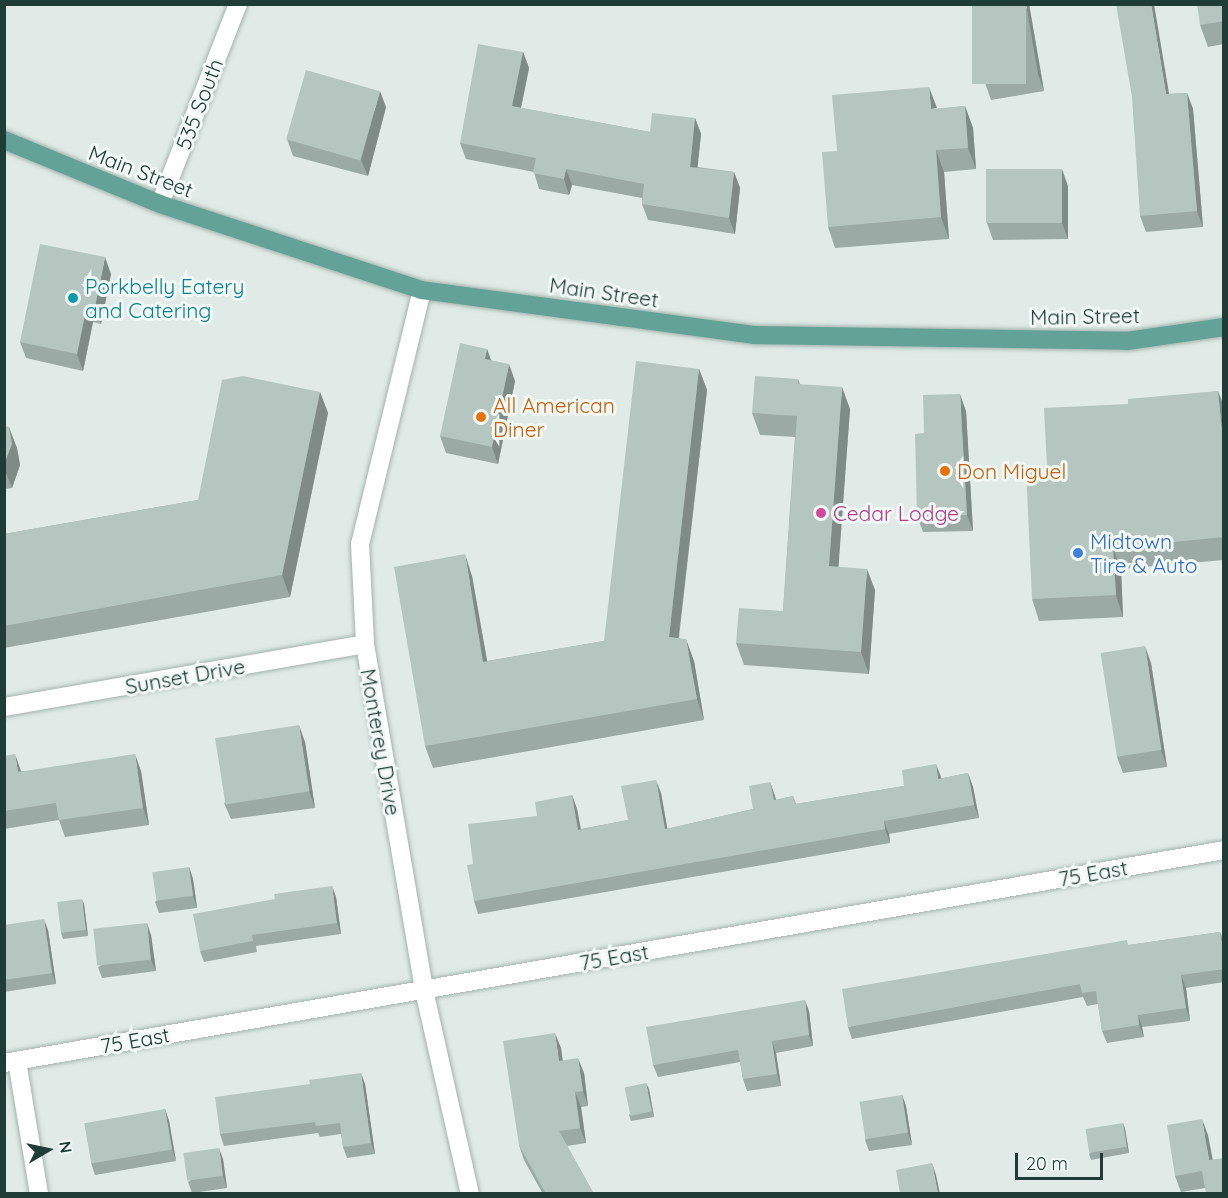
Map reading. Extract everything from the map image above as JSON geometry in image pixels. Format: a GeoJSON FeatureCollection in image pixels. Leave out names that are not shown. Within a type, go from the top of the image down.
{"type":"FeatureCollection","features":[{"type":"Feature","properties":{"kind":"main road","name":"Main Street"},"geometry":{"type":"LineString","coordinates":[[4,140],[160,204],[422,290],[754,335],[1127,341],[1224,327]]}},
{"type":"Feature","properties":{"kind":"street","name":"535 South"},"geometry":{"type":"LineString","coordinates":[[160,204],[238,4]]}},
{"type":"Feature","properties":{"kind":"street","name":"Monterey Drive"},"geometry":{"type":"LineString","coordinates":[[422,290],[360,544],[364,644],[424,990],[470,1194]]}},
{"type":"Feature","properties":{"kind":"street","name":"Sunset Drive"},"geometry":{"type":"LineString","coordinates":[[4,707],[364,644]]}},
{"type":"Feature","properties":{"kind":"street","name":"75 East"},"geometry":{"type":"LineString","coordinates":[[10,1062],[1224,850]]}},
{"type":"Feature","properties":{"kind":"street"},"geometry":{"type":"LineString","coordinates":[[10,1062],[39,1194]]}},
{"type":"Feature","properties":{"kind":"building"},"geometry":{"type":"Polygon","coordinates":[[[972,4],[1026,4],[1026,84],[972,84],[972,4]]]}},
{"type":"Feature","properties":{"kind":"building"},"geometry":{"type":"Polygon","coordinates":[[[1116,4],[1151,4],[1166,94],[1187,93],[1197,211],[1140,216],[1132,97],[1116,4]]]}},
{"type":"Feature","properties":{"kind":"building"},"geometry":{"type":"Polygon","coordinates":[[[1197,4],[1224,4],[1224,21],[1200,25],[1197,4]]]}},
{"type":"Feature","properties":{"kind":"building"},"geometry":{"type":"Polygon","coordinates":[[[478,44],[523,52],[512,106],[650,132],[652,113],[695,118],[690,167],[734,172],[729,218],[642,204],[644,184],[566,169],[564,179],[533,173],[536,158],[460,143],[478,44]]]}},
{"type":"Feature","properties":{"kind":"building"},"geometry":{"type":"Polygon","coordinates":[[[306,70],[380,91],[360,160],[286,139],[306,70]]]}},
{"type":"Feature","properties":{"kind":"building"},"geometry":{"type":"Polygon","coordinates":[[[929,87],[931,109],[965,106],[968,148],[936,150],[941,217],[828,227],[822,152],[837,151],[832,95],[929,87]]]}},
{"type":"Feature","properties":{"kind":"building"},"geometry":{"type":"Polygon","coordinates":[[[986,169],[1062,169],[1062,223],[986,223],[986,169]]]}},
{"type":"Feature","properties":{"kind":"building","name":"Porkbelly Eatery and Catering"},"geometry":{"type":"Polygon","coordinates":[[[40,244],[105,257],[95,307],[87,305],[77,354],[20,342],[40,244]]]}},
{"type":"Feature","properties":{"kind":"building","name":"All American Diner"},"geometry":{"type":"Polygon","coordinates":[[[460,343],[487,349],[485,359],[509,364],[492,447],[440,436],[460,343]]]}},
{"type":"Feature","properties":{"kind":"building"},"geometry":{"type":"Polygon","coordinates":[[[636,361],[699,369],[669,637],[686,639],[697,699],[425,746],[394,567],[465,554],[483,662],[604,641],[636,361]]]}},
{"type":"Feature","properties":{"kind":"building"},"geometry":{"type":"Polygon","coordinates":[[[243,376],[320,392],[282,575],[4,626],[4,534],[198,500],[222,380],[243,376]]]}},
{"type":"Feature","properties":{"kind":"building","name":"Cedar Lodge"},"geometry":{"type":"Polygon","coordinates":[[[755,376],[798,379],[798,384],[842,387],[829,566],[867,569],[861,652],[736,643],[739,608],[783,611],[797,416],[752,413],[755,376]]]}},
{"type":"Feature","properties":{"kind":"building"},"geometry":{"type":"Polygon","coordinates":[[[1218,391],[1224,451],[1224,537],[1113,548],[1116,595],[1032,599],[1026,468],[1047,467],[1044,408],[1128,404],[1128,399],[1218,391]]]}},
{"type":"Feature","properties":{"kind":"building","name":"Don Miguel"},"geometry":{"type":"Polygon","coordinates":[[[960,394],[967,515],[917,516],[915,434],[924,433],[923,395],[960,394]]]}},
{"type":"Feature","properties":{"kind":"building"},"geometry":{"type":"Polygon","coordinates":[[[4,425],[9,427],[12,444],[4,465],[4,425]]]}},
{"type":"Feature","properties":{"kind":"building"},"geometry":{"type":"Polygon","coordinates":[[[1145,646],[1161,750],[1117,757],[1101,653],[1145,646]]]}},
{"type":"Feature","properties":{"kind":"building"},"geometry":{"type":"Polygon","coordinates":[[[299,725],[309,791],[226,804],[215,738],[299,725]]]}},
{"type":"Feature","properties":{"kind":"building"},"geometry":{"type":"Polygon","coordinates":[[[15,754],[18,772],[135,754],[143,808],[59,820],[56,803],[4,811],[4,756],[15,754]]]}},
{"type":"Feature","properties":{"kind":"building"},"geometry":{"type":"Polygon","coordinates":[[[936,764],[938,779],[968,773],[974,805],[884,821],[885,829],[474,901],[467,865],[473,864],[468,824],[537,816],[535,802],[572,795],[578,830],[628,820],[621,786],[656,780],[665,829],[753,809],[749,786],[770,782],[774,800],[793,796],[795,804],[904,786],[902,770],[936,764]]]}},
{"type":"Feature","properties":{"kind":"building"},"geometry":{"type":"Polygon","coordinates":[[[189,867],[193,896],[156,901],[152,872],[189,867]]]}},
{"type":"Feature","properties":{"kind":"building"},"geometry":{"type":"Polygon","coordinates":[[[332,886],[337,923],[252,935],[253,941],[200,951],[193,914],[275,899],[274,894],[332,886]]]}},
{"type":"Feature","properties":{"kind":"building"},"geometry":{"type":"Polygon","coordinates":[[[82,899],[86,930],[61,933],[57,902],[82,899]]]}},
{"type":"Feature","properties":{"kind":"building"},"geometry":{"type":"Polygon","coordinates":[[[44,919],[52,973],[4,980],[4,925],[44,919]]]}},
{"type":"Feature","properties":{"kind":"building"},"geometry":{"type":"Polygon","coordinates":[[[147,923],[151,960],[97,965],[93,929],[147,923]]]}},
{"type":"Feature","properties":{"kind":"building"},"geometry":{"type":"Polygon","coordinates":[[[1220,932],[1221,941],[1224,941],[1224,969],[1181,975],[1186,1008],[1138,1015],[1139,1025],[1102,1031],[1096,991],[1082,993],[1080,984],[848,1027],[842,989],[1127,940],[1128,945],[1220,932]]]}},
{"type":"Feature","properties":{"kind":"building"},"geometry":{"type":"Polygon","coordinates":[[[805,1000],[809,1035],[772,1041],[777,1074],[743,1079],[738,1050],[653,1065],[646,1027],[805,1000]]]}},
{"type":"Feature","properties":{"kind":"building"},"geometry":{"type":"Polygon","coordinates":[[[555,1033],[559,1061],[578,1058],[583,1091],[575,1092],[580,1128],[559,1131],[594,1194],[546,1194],[519,1145],[503,1041],[555,1033]]]}},
{"type":"Feature","properties":{"kind":"building"},"geometry":{"type":"Polygon","coordinates":[[[361,1073],[371,1143],[343,1147],[340,1123],[316,1126],[315,1122],[220,1134],[215,1097],[310,1084],[309,1080],[361,1073]]]}},
{"type":"Feature","properties":{"kind":"building"},"geometry":{"type":"Polygon","coordinates":[[[646,1083],[652,1111],[631,1116],[624,1088],[646,1083]]]}},
{"type":"Feature","properties":{"kind":"building"},"geometry":{"type":"Polygon","coordinates":[[[902,1095],[908,1133],[865,1139],[860,1102],[902,1095]]]}},
{"type":"Feature","properties":{"kind":"building"},"geometry":{"type":"Polygon","coordinates":[[[165,1109],[172,1149],[91,1164],[84,1123],[165,1109]]]}},
{"type":"Feature","properties":{"kind":"building"},"geometry":{"type":"Polygon","coordinates":[[[1202,1119],[1209,1160],[1224,1158],[1224,1194],[1206,1194],[1202,1171],[1175,1176],[1167,1125],[1202,1119]]]}},
{"type":"Feature","properties":{"kind":"building"},"geometry":{"type":"Polygon","coordinates":[[[1123,1123],[1127,1147],[1089,1153],[1085,1129],[1123,1123]]]}},
{"type":"Feature","properties":{"kind":"building"},"geometry":{"type":"Polygon","coordinates":[[[219,1148],[223,1176],[187,1181],[183,1153],[219,1148]]]}},
{"type":"Feature","properties":{"kind":"building"},"geometry":{"type":"Polygon","coordinates":[[[932,1163],[938,1194],[900,1194],[896,1170],[932,1163]]]}},
{"type":"Feature","properties":{"kind":"place","name":"Porkbelly Eatery and Catering"},"geometry":{"type":"Point","coordinates":[73,298]}},
{"type":"Feature","properties":{"kind":"place","name":"All American Diner"},"geometry":{"type":"Point","coordinates":[481,417]}},
{"type":"Feature","properties":{"kind":"place","name":"Don Miguel"},"geometry":{"type":"Point","coordinates":[945,471]}},
{"type":"Feature","properties":{"kind":"place","name":"Cedar Lodge"},"geometry":{"type":"Point","coordinates":[821,513]}},
{"type":"Feature","properties":{"kind":"place","name":"Midtown Tire & Auto"},"geometry":{"type":"Point","coordinates":[1078,553]}}]}
